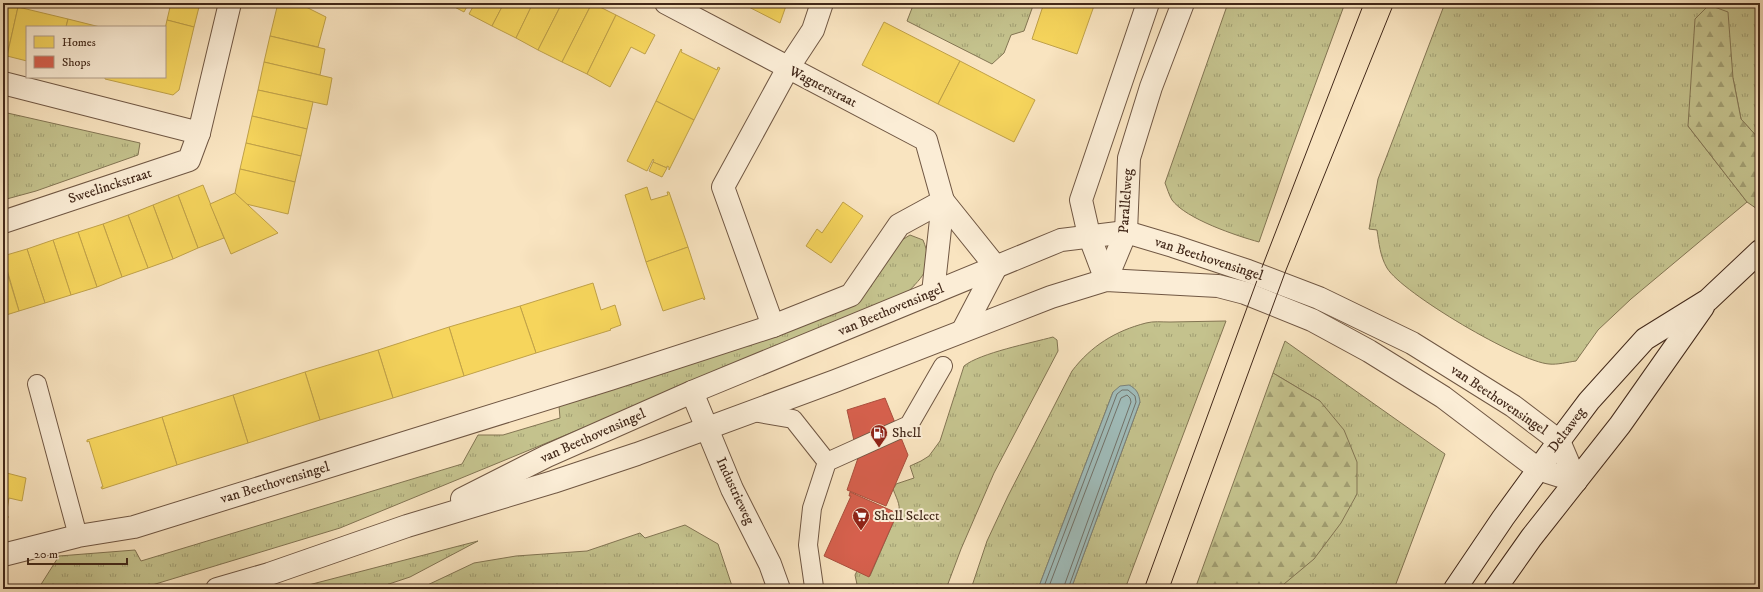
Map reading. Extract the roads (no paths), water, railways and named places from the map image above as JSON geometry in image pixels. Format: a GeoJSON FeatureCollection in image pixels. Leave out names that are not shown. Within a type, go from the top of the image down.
{"type":"FeatureCollection","features":[{"type":"Feature","properties":{"kind":"street","name":"Sweelinckstraat"},"geometry":{"type":"LineString","coordinates":[[3,222],[189,160],[199,133],[230,3]]}},
{"type":"Feature","properties":{"kind":"street","name":"Wagnerstraat"},"geometry":{"type":"LineString","coordinates":[[666,3],[926,140],[943,201]]}},
{"type":"Feature","properties":{"kind":"street"},"geometry":{"type":"LineString","coordinates":[[773,326],[723,187],[788,68],[812,30],[822,3]]}},
{"type":"Feature","properties":{"kind":"street"},"geometry":{"type":"LineString","coordinates":[[1106,280],[1089,235],[1081,200],[1148,3]]}},
{"type":"Feature","properties":{"kind":"street","name":"Parallelweg"},"geometry":{"type":"LineString","coordinates":[[1106,280],[1126,232],[1129,158],[1151,87],[1183,3]]}},
{"type":"Feature","properties":{"kind":"street"},"geometry":{"type":"LineString","coordinates":[[3,83],[199,133]]}},
{"type":"Feature","properties":{"kind":"street"},"geometry":{"type":"LineString","coordinates":[[943,201],[996,267],[963,330]]}},
{"type":"Feature","properties":{"kind":"street"},"geometry":{"type":"LineString","coordinates":[[933,293],[943,201]]}},
{"type":"Feature","properties":{"kind":"street","name":"van Beethovensingel"},"geometry":{"type":"LineString","coordinates":[[3,555],[78,536],[134,527],[610,379],[773,326],[852,294],[899,226],[943,201]]}},
{"type":"Feature","properties":{"kind":"street","name":"van Beethovensingel"},"geometry":{"type":"LineString","coordinates":[[407,526],[547,456],[692,392],[1061,240],[1089,235],[1126,232],[1248,271],[1319,298],[1412,343],[1513,406],[1559,441],[1576,481]]}},
{"type":"Feature","properties":{"kind":"street","name":"Deltaweg"},"geometry":{"type":"LineString","coordinates":[[1495,589],[1531,538],[1620,424],[1708,300],[1760,251]]}},
{"type":"Feature","properties":{"kind":"street","name":"van Beethovensingel"},"geometry":{"type":"LineString","coordinates":[[217,589],[269,574],[407,526],[553,482],[753,412],[1051,297],[1106,280],[1218,286],[1245,293],[1312,320],[1369,351],[1443,398],[1538,469],[1576,481]]}},
{"type":"Feature","properties":{"kind":"street","name":"Deltaweg"},"geometry":{"type":"LineString","coordinates":[[1455,589],[1538,469],[1589,401],[1645,339],[1708,300]]}},
{"type":"Feature","properties":{"kind":"street","name":"Industrieweg"},"geometry":{"type":"LineString","coordinates":[[692,392],[732,489],[770,564],[779,589]]}},
{"type":"Feature","properties":{"kind":"lane"},"geometry":{"type":"LineString","coordinates":[[813,589],[814,587],[808,545],[812,508],[827,462],[908,425],[943,366]]}},
{"type":"Feature","properties":{"kind":"lane"},"geometry":{"type":"LineString","coordinates":[[37,384],[78,536]]}},
{"type":"Feature","properties":{"kind":"lane"},"geometry":{"type":"LineString","coordinates":[[753,412],[793,419],[827,462]]}},
{"type":"Feature","properties":{"kind":"water"},"geometry":{"type":"Polygon","coordinates":[[[1129,385],[1137,392],[1140,402],[1071,589],[1038,589],[1113,392],[1120,386],[1129,385]]]}},
{"type":"Feature","properties":{"kind":"tram line"},"geometry":{"type":"LineString","coordinates":[[1144,589],[1259,275],[1364,3]]}},
{"type":"Feature","properties":{"kind":"tram line"},"geometry":{"type":"LineString","coordinates":[[1169,589],[1286,270],[1394,3]]}},
{"type":"Feature","properties":{"kind":"place","name":"Shell"},"geometry":{"type":"Point","coordinates":[879,448]}},
{"type":"Feature","properties":{"kind":"place","name":"Shell Select"},"geometry":{"type":"Point","coordinates":[861,531]}}]}
